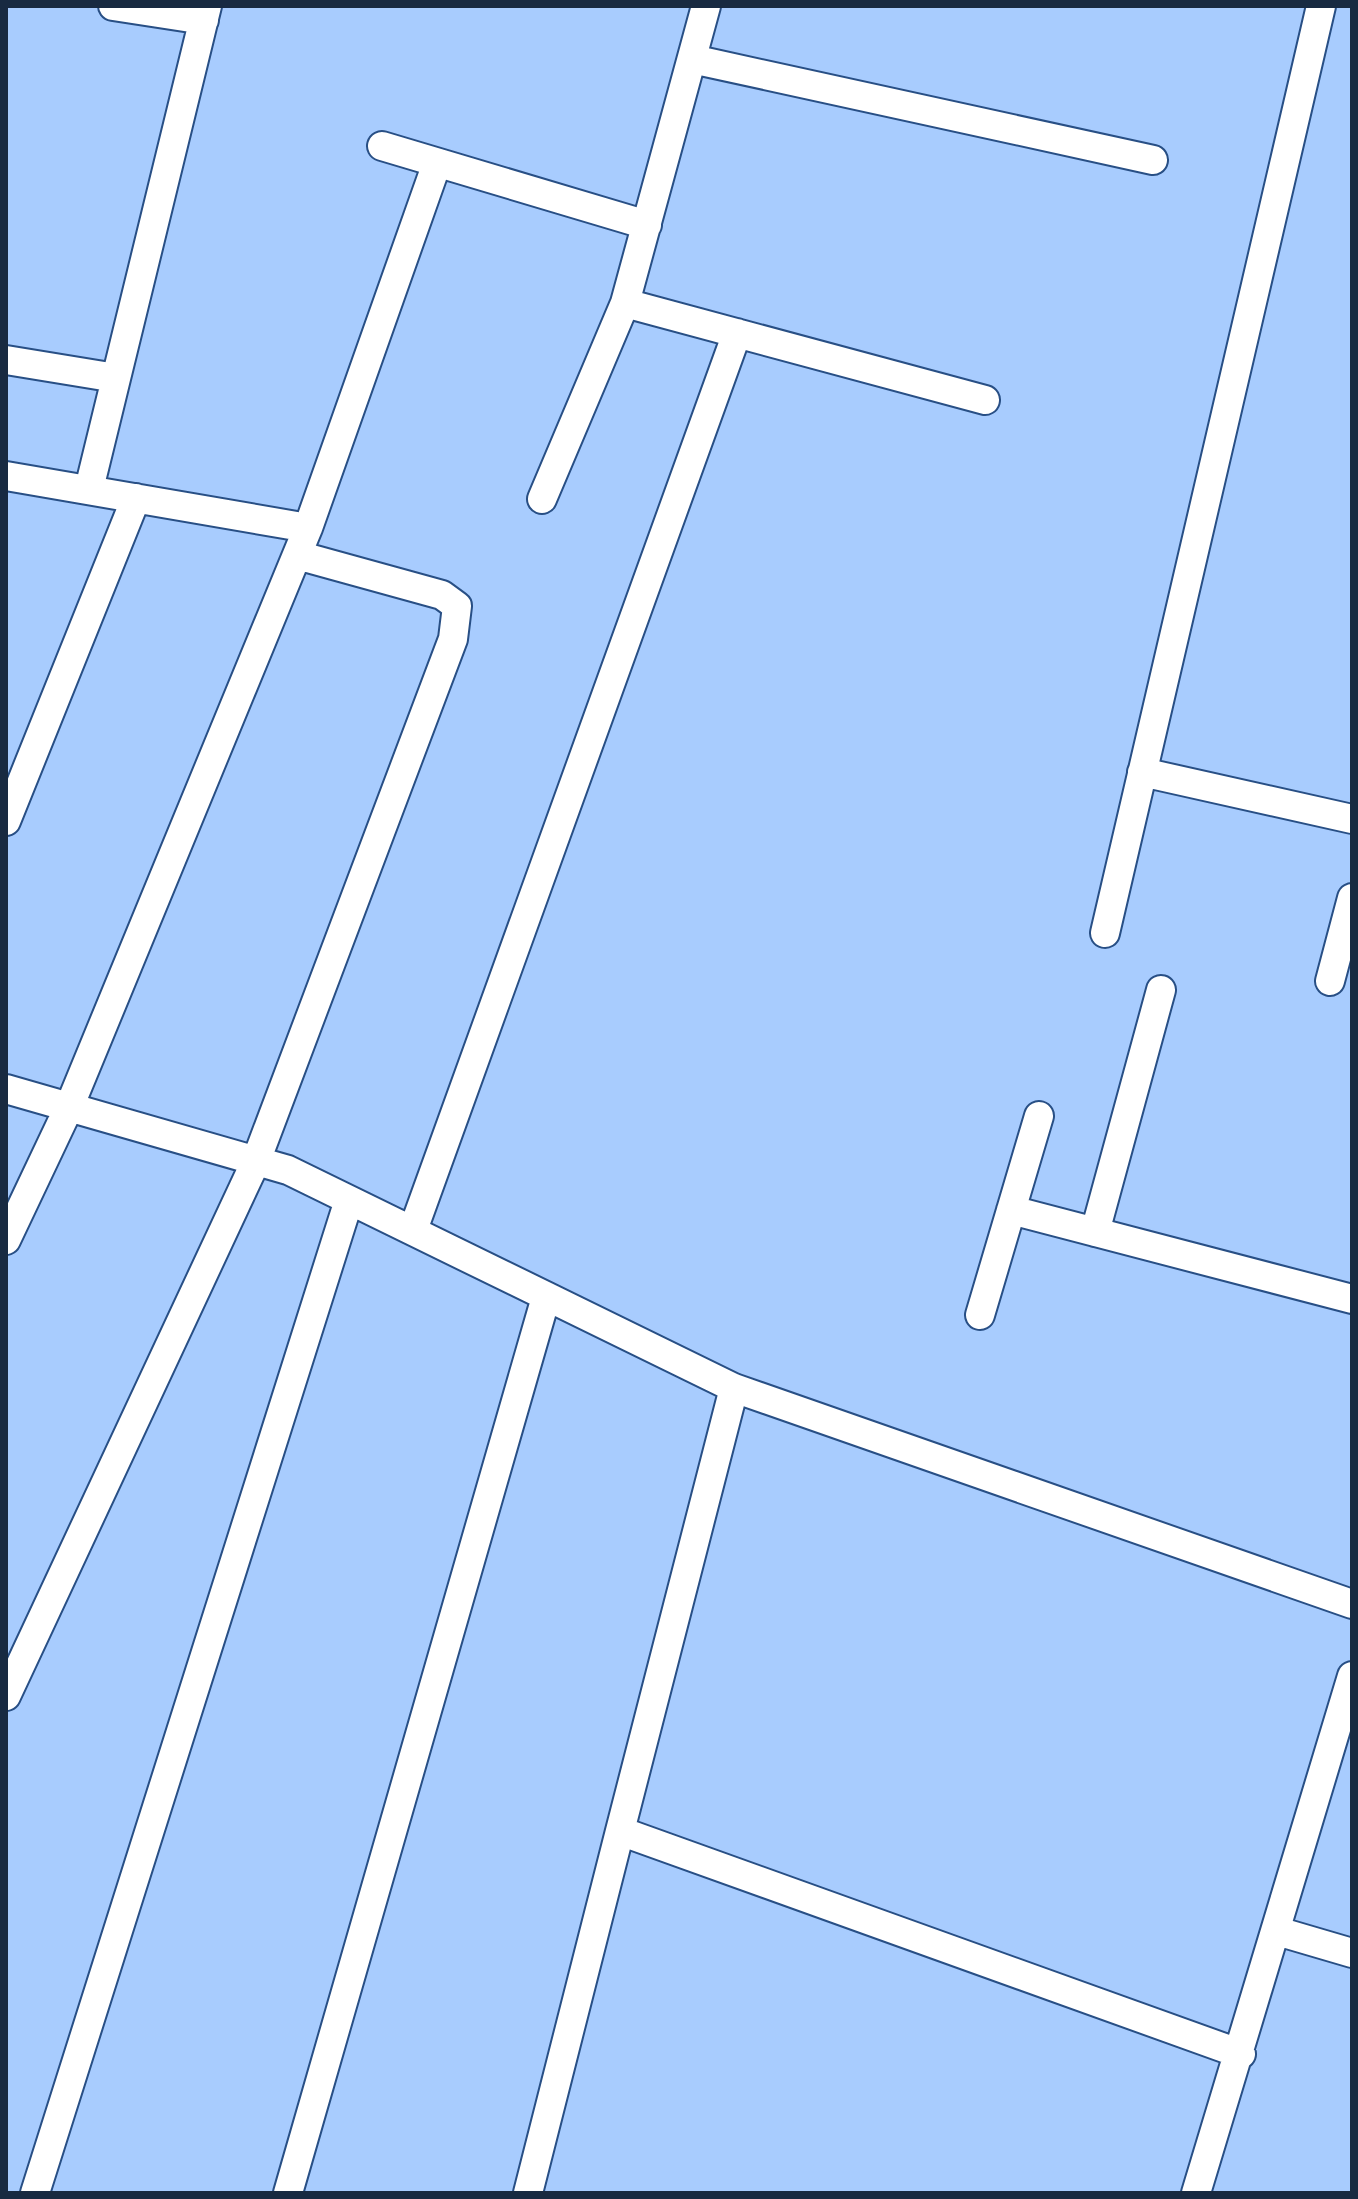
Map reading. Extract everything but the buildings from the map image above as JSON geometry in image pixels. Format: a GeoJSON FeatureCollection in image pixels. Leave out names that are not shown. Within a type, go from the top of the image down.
{"type":"FeatureCollection","features":[{"type":"Feature","properties":{"kind":"street"},"geometry":{"type":"LineString","coordinates":[[89,489],[206,13],[113,6]]}},
{"type":"Feature","properties":{"kind":"street"},"geometry":{"type":"LineString","coordinates":[[542,499],[625,303],[706,6]]}},
{"type":"Feature","properties":{"kind":"street"},"geometry":{"type":"LineString","coordinates":[[1105,933],[1321,6]]}},
{"type":"Feature","properties":{"kind":"street"},"geometry":{"type":"LineString","coordinates":[[692,59],[1153,160]]}},
{"type":"Feature","properties":{"kind":"street"},"geometry":{"type":"LineString","coordinates":[[382,146],[647,225]]}},
{"type":"Feature","properties":{"kind":"street"},"geometry":{"type":"LineString","coordinates":[[6,1240],[70,1105],[308,528],[437,163]]}},
{"type":"Feature","properties":{"kind":"street"},"geometry":{"type":"LineString","coordinates":[[625,303],[985,400]]}},
{"type":"Feature","properties":{"kind":"street"},"geometry":{"type":"LineString","coordinates":[[413,1230],[737,333]]}},
{"type":"Feature","properties":{"kind":"street"},"geometry":{"type":"LineString","coordinates":[[6,360],[116,378]]}},
{"type":"Feature","properties":{"kind":"street"},"geometry":{"type":"LineString","coordinates":[[6,476],[308,528]]}},
{"type":"Feature","properties":{"kind":"street"},"geometry":{"type":"LineString","coordinates":[[6,821],[136,498]]}},
{"type":"Feature","properties":{"kind":"street"},"geometry":{"type":"LineString","coordinates":[[6,1696],[256,1161],[453,639],[457,606],[442,595],[297,555]]}},
{"type":"Feature","properties":{"kind":"street"},"geometry":{"type":"LineString","coordinates":[[1142,772],[1352,819]]}},
{"type":"Feature","properties":{"kind":"street"},"geometry":{"type":"LineString","coordinates":[[1330,981],[1352,898]]}},
{"type":"Feature","properties":{"kind":"street"},"geometry":{"type":"LineString","coordinates":[[1095,1232],[1161,990]]}},
{"type":"Feature","properties":{"kind":"street"},"geometry":{"type":"LineString","coordinates":[[6,1089],[288,1170],[734,1388],[1352,1604]]}},
{"type":"Feature","properties":{"kind":"street"},"geometry":{"type":"LineString","coordinates":[[980,1315],[1039,1116]]}},
{"type":"Feature","properties":{"kind":"street"},"geometry":{"type":"LineString","coordinates":[[35,2193],[349,1200]]}},
{"type":"Feature","properties":{"kind":"street"},"geometry":{"type":"LineString","coordinates":[[1011,1210],[1352,1299]]}},
{"type":"Feature","properties":{"kind":"street"},"geometry":{"type":"LineString","coordinates":[[288,2193],[546,1297]]}},
{"type":"Feature","properties":{"kind":"street"},"geometry":{"type":"LineString","coordinates":[[528,2193],[734,1388]]}},
{"type":"Feature","properties":{"kind":"street"},"geometry":{"type":"LineString","coordinates":[[1196,2193],[1241,2054],[1352,1676]]}},
{"type":"Feature","properties":{"kind":"street"},"geometry":{"type":"LineString","coordinates":[[620,1831],[1241,2054]]}},
{"type":"Feature","properties":{"kind":"street"},"geometry":{"type":"LineString","coordinates":[[1277,1931],[1352,1953]]}}]}
